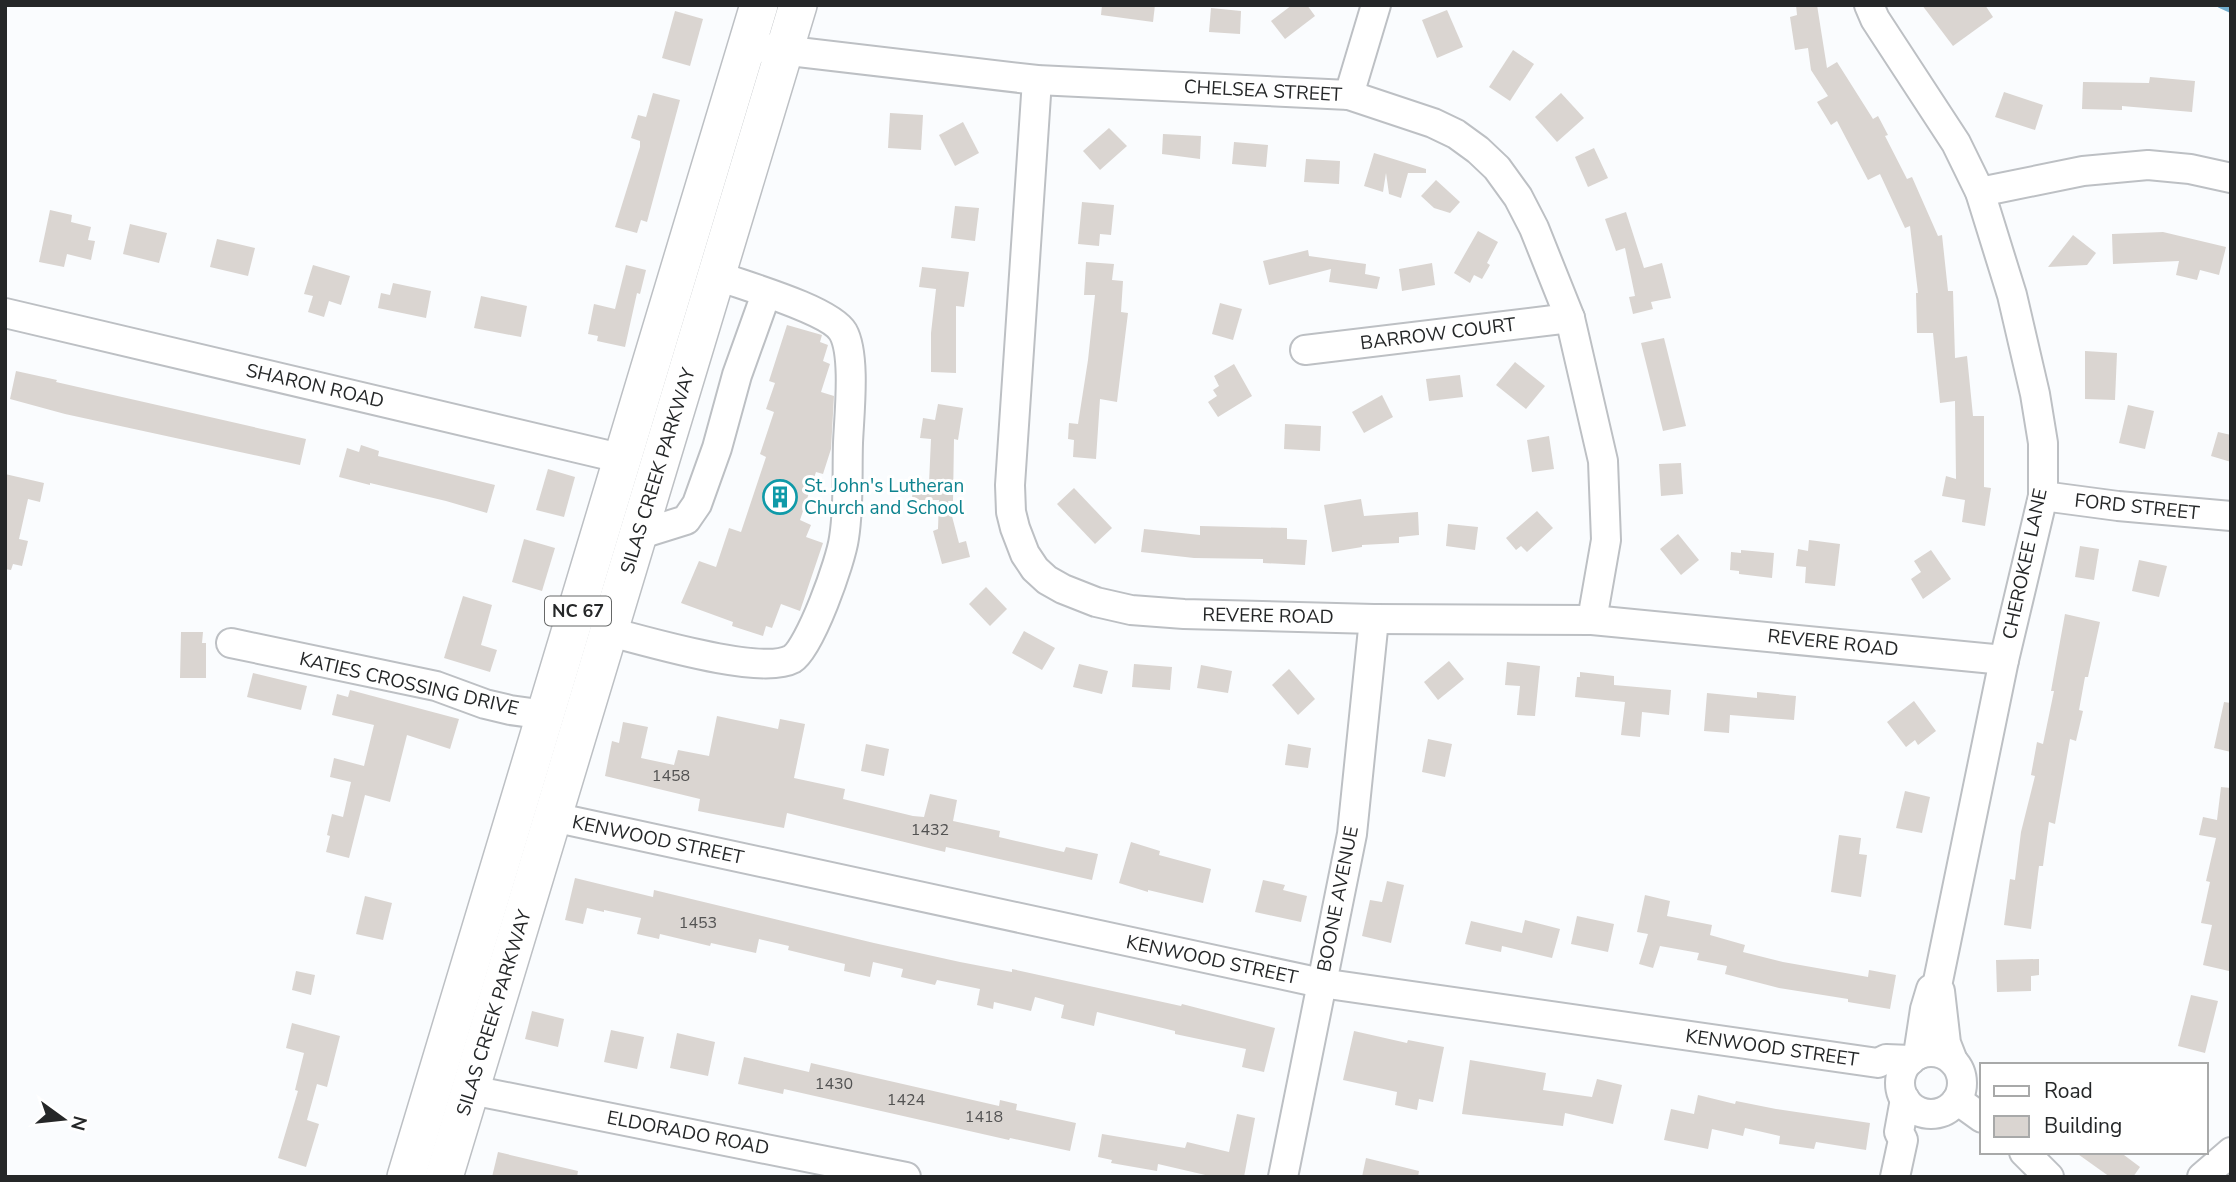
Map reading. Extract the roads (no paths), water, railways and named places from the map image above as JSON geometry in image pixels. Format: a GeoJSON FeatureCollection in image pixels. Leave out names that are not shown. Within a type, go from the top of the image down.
{"type":"FeatureCollection","features":[{"type":"Feature","properties":{"kind":"main road","name":"SILAS CREEK PARKWAY"},"geometry":{"type":"LineString","coordinates":[[406,1177],[759,5]]}},
{"type":"Feature","properties":{"kind":"main road","name":"SILAS CREEK PARKWAY"},"geometry":{"type":"LineString","coordinates":[[444,1177],[798,5]]}},
{"type":"Feature","properties":{"kind":"street"},"geometry":{"type":"LineString","coordinates":[[1349,95],[1376,5]]}},
{"type":"Feature","properties":{"kind":"street","name":"CHEROKEE LANE"},"geometry":{"type":"LineString","coordinates":[[1870,5],[1875,19],[1956,143],[1980,192],[2012,295],[2035,394],[2043,443],[2043,496],[2004,660],[1937,986],[1940,991],[1946,1043],[1952,1061]]}},
{"type":"Feature","properties":{"kind":"street","name":"CHELSEA STREET"},"geometry":{"type":"LineString","coordinates":[[748,45],[785,52],[1037,80],[1349,95],[1433,123],[1456,134],[1478,150],[1497,169],[1518,197],[1534,228],[1570,318],[1603,461],[1606,540],[1592,620]]}},
{"type":"Feature","properties":{"kind":"street","name":"REVERE ROAD"},"geometry":{"type":"LineString","coordinates":[[1037,80],[1010,485],[1011,512],[1025,554],[1041,574],[1063,589],[1096,602],[1131,610],[1184,614],[1592,620],[2004,660]]}},
{"type":"Feature","properties":{"kind":"street"},"geometry":{"type":"LineString","coordinates":[[1980,192],[2082,171],[2148,165],[2190,169],[2231,178]]}},
{"type":"Feature","properties":{"kind":"street"},"geometry":{"type":"LineString","coordinates":[[610,632],[747,663],[779,663],[793,658],[810,635],[844,540],[850,383],[847,340],[841,329],[825,316],[718,276]]}},
{"type":"Feature","properties":{"kind":"street"},"geometry":{"type":"LineString","coordinates":[[638,535],[686,520],[697,504],[717,448],[737,375],[766,294]]}},
{"type":"Feature","properties":{"kind":"street","name":"SHARON ROAD"},"geometry":{"type":"LineString","coordinates":[[6,314],[624,459]]}},
{"type":"Feature","properties":{"kind":"street","name":"BARROW COURT"},"geometry":{"type":"LineString","coordinates":[[1305,351],[1570,318]]}},
{"type":"Feature","properties":{"kind":"street","name":"FORD STREET"},"geometry":{"type":"LineString","coordinates":[[2043,496],[2231,516]]}},
{"type":"Feature","properties":{"kind":"street","name":"BOONE AVENUE"},"geometry":{"type":"LineString","coordinates":[[1283,1177],[1352,834],[1374,618]]}},
{"type":"Feature","properties":{"kind":"street","name":"KATIES CROSSING DRIVE"},"geometry":{"type":"LineString","coordinates":[[232,643],[436,687],[510,710],[546,715]]}},
{"type":"Feature","properties":{"kind":"street","name":"KENWOOD STREET"},"geometry":{"type":"LineString","coordinates":[[553,817],[1321,983],[1878,1063],[1882,1070],[1908,1074]]}},
{"type":"Feature","properties":{"kind":"street","name":"CHEROKEE LANE"},"geometry":{"type":"LineString","coordinates":[[1895,1177],[1903,1140],[1899,1132],[1908,1074],[1931,989],[1937,986]]}},
{"type":"Feature","properties":{"kind":"street"},"geometry":{"type":"LineString","coordinates":[[1934,1052],[1952,1061],[1962,1080],[1957,1100],[1941,1112],[1932,1114],[1913,1108],[1908,1074],[1934,1052]]}},
{"type":"Feature","properties":{"kind":"street","name":"ELDORADO ROAD"},"geometry":{"type":"LineString","coordinates":[[471,1090],[906,1177]]}},
{"type":"Feature","properties":{"kind":"street"},"geometry":{"type":"LineString","coordinates":[[1957,1100],[1980,1117]]}},
{"type":"Feature","properties":{"kind":"street"},"geometry":{"type":"LineString","coordinates":[[1903,1140],[1932,1114]]}},
{"type":"Feature","properties":{"kind":"street"},"geometry":{"type":"LineString","coordinates":[[2202,1177],[2231,1152]]}},
{"type":"Feature","properties":{"kind":"street"},"geometry":{"type":"LineString","coordinates":[[2026,1154],[2049,1177]]}},
{"type":"Feature","properties":{"kind":"waterway"},"geometry":{"type":"LineString","coordinates":[[2220,5],[2231,10]]}},
{"type":"Feature","properties":{"kind":"place","name":"St. John's Lutheran Church and School"},"geometry":{"type":"Point","coordinates":[780,497]}}]}
